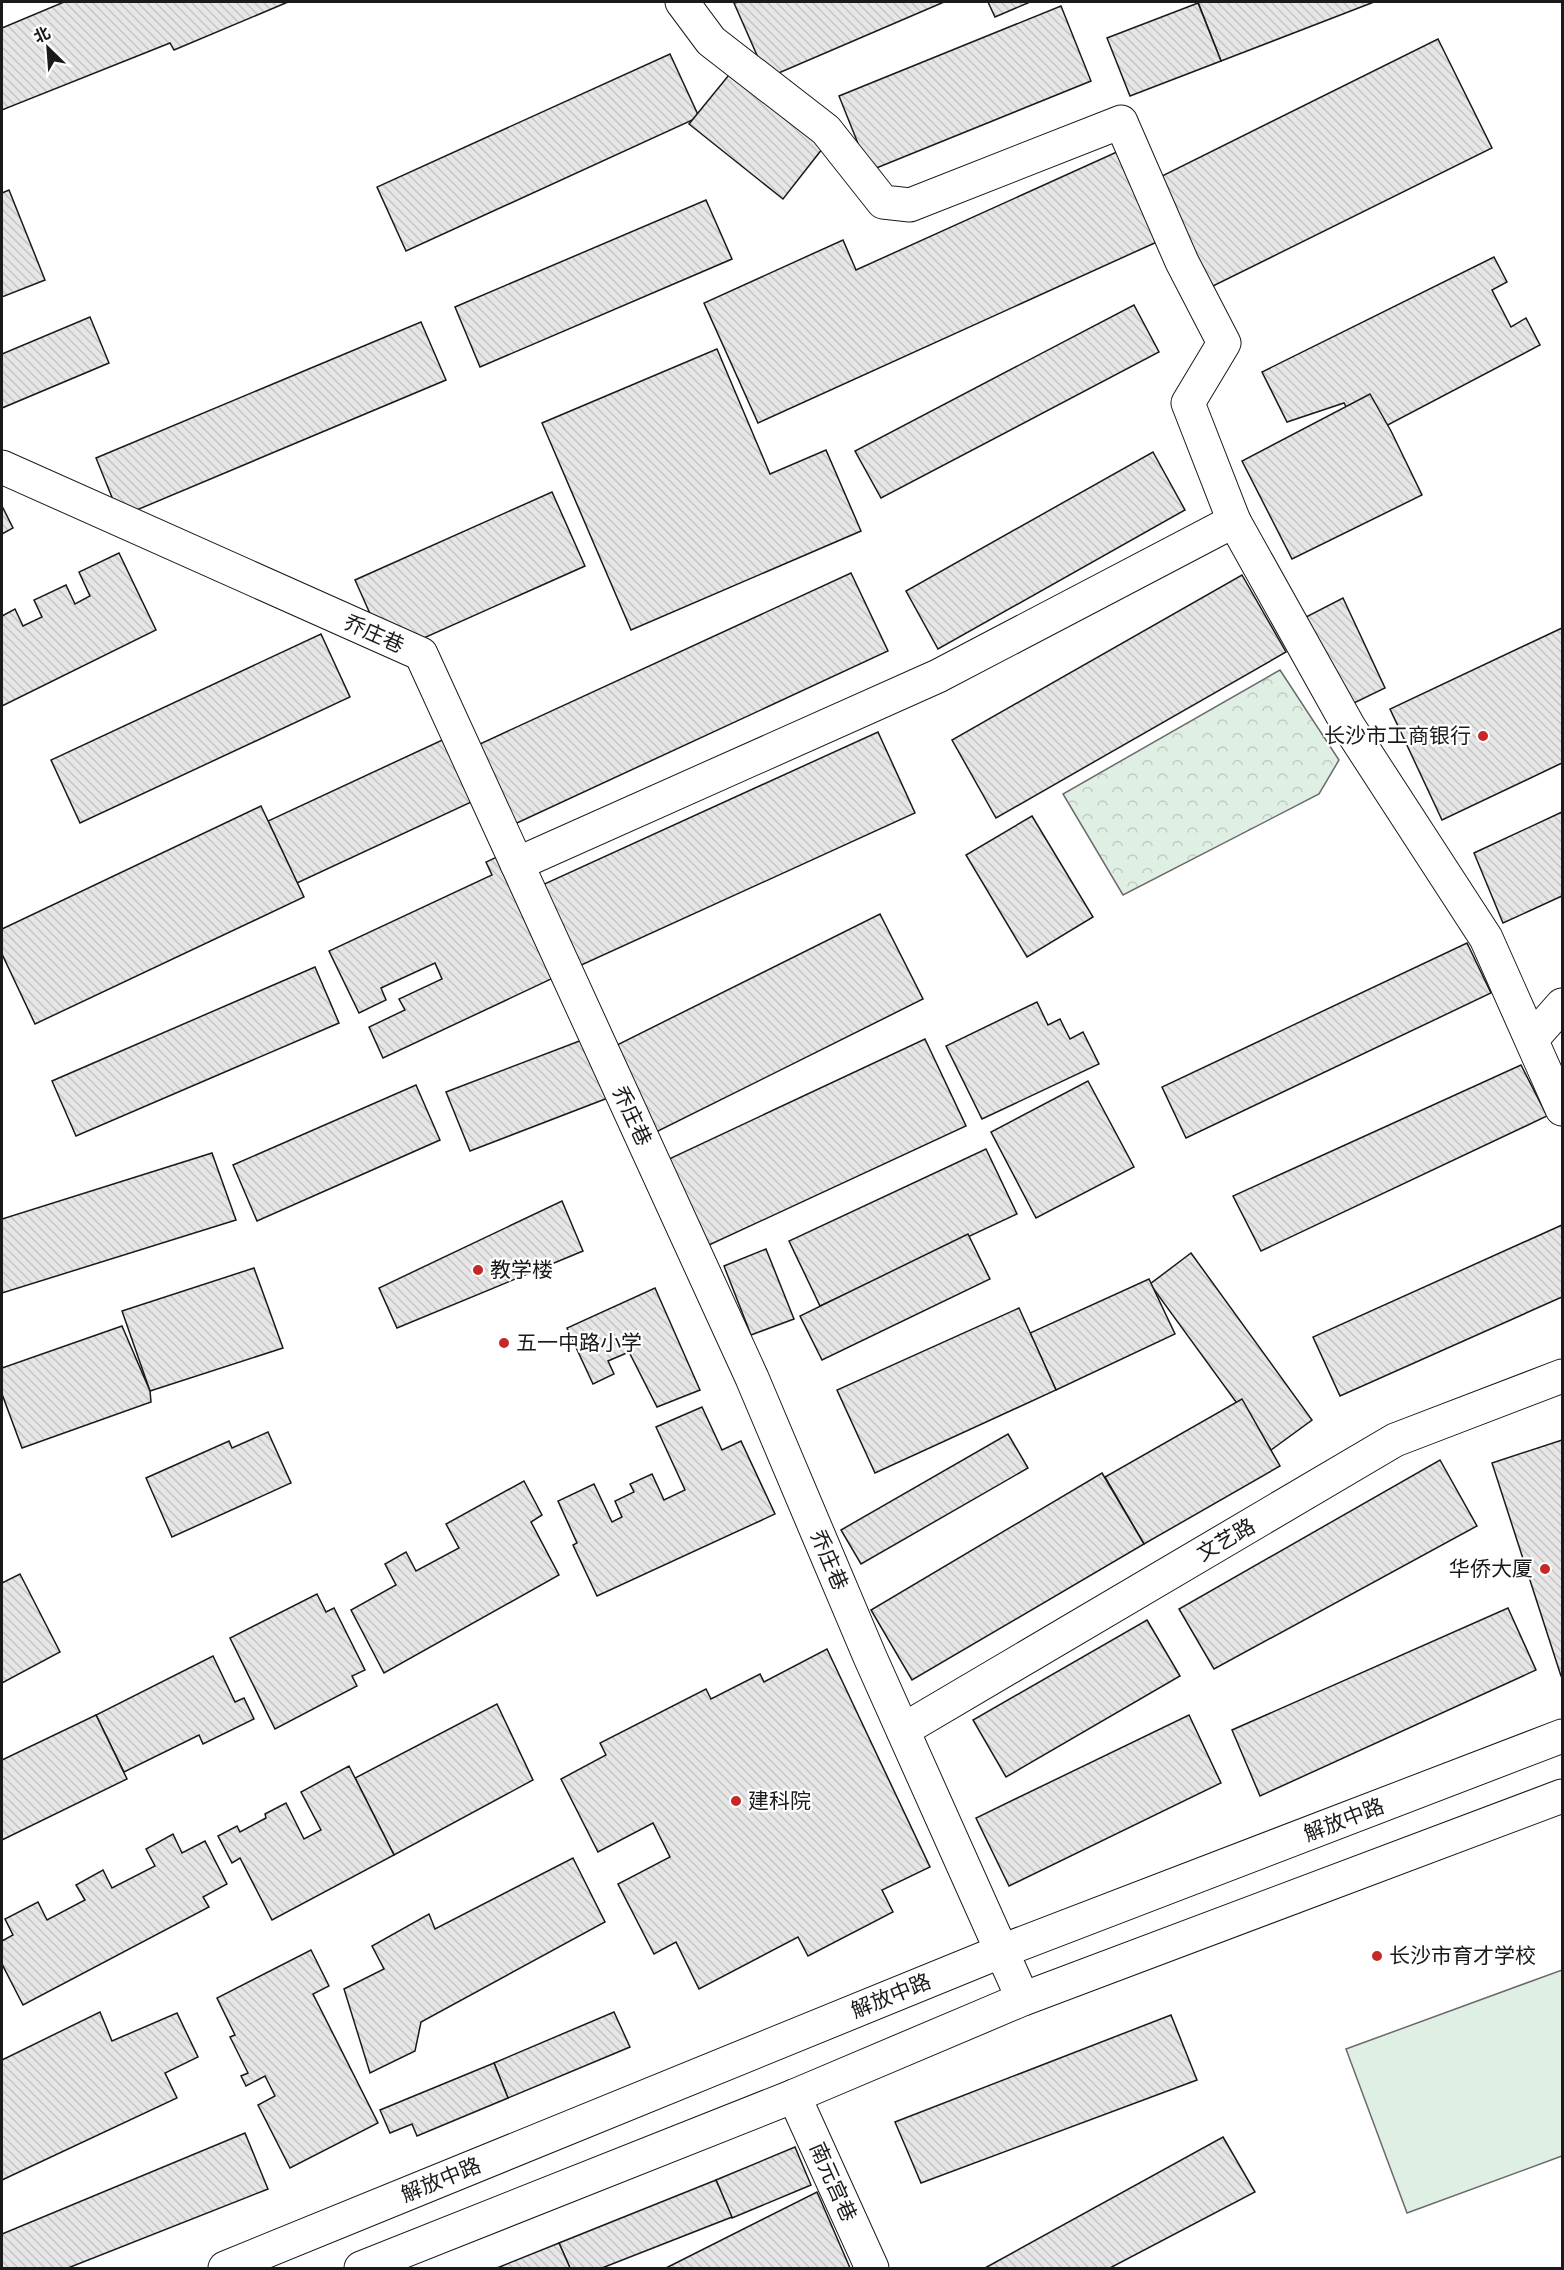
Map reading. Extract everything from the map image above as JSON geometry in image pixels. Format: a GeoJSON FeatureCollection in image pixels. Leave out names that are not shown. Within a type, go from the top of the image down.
{"type":"FeatureCollection","features":[{"type":"Feature","properties":{"kind":"street"},"geometry":{"type":"LineString","coordinates":[[682,2],[711,41],[826,130],[883,202],[910,205],[1121,122],[1182,262],[1224,343],[1188,403],[1234,521],[1349,727],[1486,938],[1563,1109]]}},
{"type":"Feature","properties":{"kind":"street","name":"乔庄巷"},"geometry":{"type":"LineString","coordinates":[[2,467],[421,654],[752,1378],[903,1730],[1023,1999]]}},
{"type":"Feature","properties":{"kind":"street"},"geometry":{"type":"LineString","coordinates":[[517,864],[938,676],[1234,521]]}},
{"type":"Feature","properties":{"kind":"street"},"geometry":{"type":"LineString","coordinates":[[1532,1039],[1563,1005]]}},
{"type":"Feature","properties":{"kind":"street","name":"文艺路"},"geometry":{"type":"LineString","coordinates":[[903,1730],[1395,1440],[1563,1376]]}},
{"type":"Feature","properties":{"kind":"street","name":"解放中路"},"geometry":{"type":"LineString","coordinates":[[225,2268],[1002,1951],[1563,1736]]}},
{"type":"Feature","properties":{"kind":"street"},"geometry":{"type":"LineString","coordinates":[[361,2268],[794,2096],[1023,1999],[1563,1796]]}},
{"type":"Feature","properties":{"kind":"street","name":"南元宫巷"},"geometry":{"type":"LineString","coordinates":[[794,2096],[872,2268]]}},
{"type":"Feature","properties":{"kind":"green space"},"geometry":{"type":"Polygon","coordinates":[[[1280,670],[1339,760],[1319,794],[1123,895],[1063,794],[1280,670]]]}},
{"type":"Feature","properties":{"kind":"green space"},"geometry":{"type":"Polygon","coordinates":[[[1562,1970],[1562,2156],[1407,2213],[1346,2049],[1562,1970]]]}},
{"type":"Feature","properties":{"kind":"building"},"geometry":{"type":"Polygon","coordinates":[[[64,2],[288,2],[174,50],[170,43],[2,110],[2,28],[64,2]]]}},
{"type":"Feature","properties":{"kind":"building"},"geometry":{"type":"Polygon","coordinates":[[[944,2],[767,78],[734,3],[944,2]]]}},
{"type":"Feature","properties":{"kind":"building"},"geometry":{"type":"Polygon","coordinates":[[[988,2],[1030,2],[995,17],[988,2]]]}},
{"type":"Feature","properties":{"kind":"building"},"geometry":{"type":"Polygon","coordinates":[[[1198,2],[1374,2],[1221,61],[1198,2]]]}},
{"type":"Feature","properties":{"kind":"building"},"geometry":{"type":"Polygon","coordinates":[[[1198,3],[1221,61],[1130,96],[1107,38],[1198,3]]]}},
{"type":"Feature","properties":{"kind":"building"},"geometry":{"type":"Polygon","coordinates":[[[1061,6],[1091,81],[869,171],[839,96],[1061,6]]]}},
{"type":"Feature","properties":{"kind":"building"},"geometry":{"type":"Polygon","coordinates":[[[1438,39],[1492,148],[1211,287],[1158,178],[1438,39]]]}},
{"type":"Feature","properties":{"kind":"building"},"geometry":{"type":"Polygon","coordinates":[[[670,54],[699,117],[406,251],[377,187],[670,54]]]}},
{"type":"Feature","properties":{"kind":"building"},"geometry":{"type":"Polygon","coordinates":[[[733,70],[826,144],[783,199],[689,124],[733,70]]]}},
{"type":"Feature","properties":{"kind":"building"},"geometry":{"type":"Polygon","coordinates":[[[1119,151],[1159,241],[758,423],[704,303],[843,240],[856,270],[1119,151]]]}},
{"type":"Feature","properties":{"kind":"building"},"geometry":{"type":"Polygon","coordinates":[[[9,190],[45,280],[2,297],[2,193],[9,190]]]}},
{"type":"Feature","properties":{"kind":"building"},"geometry":{"type":"Polygon","coordinates":[[[706,200],[732,259],[480,367],[455,307],[706,200]]]}},
{"type":"Feature","properties":{"kind":"building"},"geometry":{"type":"Polygon","coordinates":[[[1494,257],[1507,282],[1492,290],[1511,327],[1526,318],[1540,345],[1363,438],[1344,403],[1287,422],[1262,372],[1494,257]]]}},
{"type":"Feature","properties":{"kind":"building"},"geometry":{"type":"Polygon","coordinates":[[[1134,305],[1159,352],[881,498],[855,451],[1134,305]]]}},
{"type":"Feature","properties":{"kind":"building"},"geometry":{"type":"Polygon","coordinates":[[[90,317],[109,363],[2,408],[2,354],[90,317]]]}},
{"type":"Feature","properties":{"kind":"building"},"geometry":{"type":"Polygon","coordinates":[[[421,322],[446,380],[120,517],[96,458],[421,322]]]}},
{"type":"Feature","properties":{"kind":"building"},"geometry":{"type":"Polygon","coordinates":[[[717,349],[770,474],[826,450],[861,531],[631,630],[542,423],[717,349]]]}},
{"type":"Feature","properties":{"kind":"building"},"geometry":{"type":"Polygon","coordinates":[[[1370,394],[1422,495],[1292,559],[1242,461],[1370,394]]]}},
{"type":"Feature","properties":{"kind":"building"},"geometry":{"type":"Polygon","coordinates":[[[1153,452],[1185,510],[938,649],[906,591],[1153,452]]]}},
{"type":"Feature","properties":{"kind":"building"},"geometry":{"type":"Polygon","coordinates":[[[552,492],[585,566],[388,654],[355,580],[552,492]]]}},
{"type":"Feature","properties":{"kind":"building"},"geometry":{"type":"Polygon","coordinates":[[[2,506],[13,528],[2,534],[2,506]]]}},
{"type":"Feature","properties":{"kind":"building"},"geometry":{"type":"Polygon","coordinates":[[[119,553],[156,630],[2,706],[2,616],[15,609],[23,626],[42,617],[34,600],[66,585],[75,604],[90,596],[79,572],[119,553]]]}},
{"type":"Feature","properties":{"kind":"building"},"geometry":{"type":"Polygon","coordinates":[[[851,573],[888,651],[506,828],[469,749],[851,573]]]}},
{"type":"Feature","properties":{"kind":"building"},"geometry":{"type":"Polygon","coordinates":[[[1242,575],[1286,652],[996,818],[952,740],[1242,575]]]}},
{"type":"Feature","properties":{"kind":"building"},"geometry":{"type":"Polygon","coordinates":[[[1343,598],[1385,688],[1352,704],[1306,617],[1343,598]]]}},
{"type":"Feature","properties":{"kind":"building","name":"长沙市工商银行"},"geometry":{"type":"Polygon","coordinates":[[[1562,628],[1562,763],[1442,820],[1390,709],[1562,628]]]}},
{"type":"Feature","properties":{"kind":"building"},"geometry":{"type":"Polygon","coordinates":[[[321,634],[350,697],[80,823],[51,760],[321,634]]]}},
{"type":"Feature","properties":{"kind":"building"},"geometry":{"type":"Polygon","coordinates":[[[878,732],[915,813],[566,972],[529,891],[878,732]]]}},
{"type":"Feature","properties":{"kind":"building"},"geometry":{"type":"Polygon","coordinates":[[[451,736],[480,798],[297,883],[268,821],[451,736]]]}},
{"type":"Feature","properties":{"kind":"building"},"geometry":{"type":"Polygon","coordinates":[[[261,806],[304,897],[35,1024],[2,954],[2,929],[261,806]]]}},
{"type":"Feature","properties":{"kind":"building"},"geometry":{"type":"Polygon","coordinates":[[[1562,812],[1562,896],[1503,923],[1474,853],[1562,812]]]}},
{"type":"Feature","properties":{"kind":"building"},"geometry":{"type":"Polygon","coordinates":[[[1032,816],[1093,917],[1027,957],[966,855],[1032,816]]]}},
{"type":"Feature","properties":{"kind":"building"},"geometry":{"type":"Polygon","coordinates":[[[510,851],[566,972],[383,1058],[369,1027],[405,1010],[399,999],[442,979],[435,963],[381,988],[386,1000],[359,1013],[329,951],[492,875],[486,862],[510,851]]]}},
{"type":"Feature","properties":{"kind":"building"},"geometry":{"type":"Polygon","coordinates":[[[880,914],[923,999],[640,1140],[597,1055],[880,914]]]}},
{"type":"Feature","properties":{"kind":"building"},"geometry":{"type":"Polygon","coordinates":[[[1467,943],[1491,993],[1186,1138],[1162,1087],[1467,943]]]}},
{"type":"Feature","properties":{"kind":"building"},"geometry":{"type":"Polygon","coordinates":[[[315,967],[339,1023],[76,1136],[52,1081],[315,967]]]}},
{"type":"Feature","properties":{"kind":"building"},"geometry":{"type":"Polygon","coordinates":[[[1037,1002],[1048,1025],[1060,1019],[1070,1039],[1083,1032],[1099,1064],[982,1119],[946,1046],[1037,1002]]]}},
{"type":"Feature","properties":{"kind":"building"},"geometry":{"type":"Polygon","coordinates":[[[590,1037],[613,1096],[470,1151],[446,1092],[590,1037]]]}},
{"type":"Feature","properties":{"kind":"building"},"geometry":{"type":"Polygon","coordinates":[[[925,1039],[966,1126],[709,1245],[669,1159],[925,1039]]]}},
{"type":"Feature","properties":{"kind":"building"},"geometry":{"type":"Polygon","coordinates":[[[1521,1065],[1547,1116],[1261,1251],[1233,1196],[1521,1065]]]}},
{"type":"Feature","properties":{"kind":"building"},"geometry":{"type":"Polygon","coordinates":[[[1088,1081],[1134,1167],[1036,1218],[991,1132],[1088,1081]]]}},
{"type":"Feature","properties":{"kind":"building"},"geometry":{"type":"Polygon","coordinates":[[[416,1085],[440,1140],[257,1221],[233,1165],[416,1085]]]}},
{"type":"Feature","properties":{"kind":"building"},"geometry":{"type":"Polygon","coordinates":[[[986,1149],[1017,1214],[820,1306],[789,1241],[986,1149]]]}},
{"type":"Feature","properties":{"kind":"building"},"geometry":{"type":"Polygon","coordinates":[[[212,1153],[236,1220],[2,1293],[2,1219],[212,1153]]]}},
{"type":"Feature","properties":{"kind":"building","name":"教学楼"},"geometry":{"type":"Polygon","coordinates":[[[562,1201],[583,1251],[397,1328],[379,1288],[562,1201]]]}},
{"type":"Feature","properties":{"kind":"building"},"geometry":{"type":"Polygon","coordinates":[[[1562,1225],[1562,1297],[1340,1396],[1313,1337],[1562,1225]]]}},
{"type":"Feature","properties":{"kind":"building"},"geometry":{"type":"Polygon","coordinates":[[[968,1234],[990,1279],[822,1360],[800,1316],[968,1234]]]}},
{"type":"Feature","properties":{"kind":"building"},"geometry":{"type":"Polygon","coordinates":[[[766,1249],[794,1319],[751,1335],[724,1266],[766,1249]]]}},
{"type":"Feature","properties":{"kind":"building"},"geometry":{"type":"Polygon","coordinates":[[[1191,1253],[1312,1420],[1271,1450],[1150,1284],[1191,1253]]]}},
{"type":"Feature","properties":{"kind":"building"},"geometry":{"type":"Polygon","coordinates":[[[254,1268],[283,1348],[150,1391],[122,1311],[254,1268]]]}},
{"type":"Feature","properties":{"kind":"building"},"geometry":{"type":"Polygon","coordinates":[[[1149,1279],[1175,1334],[1056,1390],[1030,1333],[1149,1279]]]}},
{"type":"Feature","properties":{"kind":"building"},"geometry":{"type":"Polygon","coordinates":[[[655,1288],[700,1390],[657,1407],[629,1352],[608,1361],[614,1374],[593,1384],[567,1328],[655,1288]]]}},
{"type":"Feature","properties":{"kind":"building"},"geometry":{"type":"Polygon","coordinates":[[[1019,1308],[1056,1390],[875,1473],[837,1390],[1019,1308]]]}},
{"type":"Feature","properties":{"kind":"building"},"geometry":{"type":"Polygon","coordinates":[[[122,1326],[150,1391],[151,1402],[22,1448],[2,1394],[2,1368],[122,1326]]]}},
{"type":"Feature","properties":{"kind":"building"},"geometry":{"type":"Polygon","coordinates":[[[1242,1399],[1280,1466],[1144,1544],[1105,1477],[1242,1399]]]}},
{"type":"Feature","properties":{"kind":"building"},"geometry":{"type":"Polygon","coordinates":[[[702,1407],[722,1450],[741,1441],[775,1514],[597,1596],[573,1545],[577,1543],[558,1501],[594,1484],[612,1522],[622,1517],[615,1501],[634,1492],[630,1484],[652,1474],[664,1500],[685,1490],[656,1427],[702,1407]]]}},
{"type":"Feature","properties":{"kind":"building"},"geometry":{"type":"Polygon","coordinates":[[[268,1432],[291,1483],[172,1537],[146,1478],[229,1441],[232,1448],[268,1432]]]}},
{"type":"Feature","properties":{"kind":"building"},"geometry":{"type":"Polygon","coordinates":[[[1008,1434],[1028,1468],[861,1564],[841,1530],[1008,1434]]]}},
{"type":"Feature","properties":{"kind":"building","name":"华侨大厦"},"geometry":{"type":"Polygon","coordinates":[[[1562,1440],[1562,1676],[1561,1676],[1492,1463],[1562,1440]]]}},
{"type":"Feature","properties":{"kind":"building"},"geometry":{"type":"Polygon","coordinates":[[[1440,1460],[1477,1526],[1214,1669],[1179,1609],[1440,1460]]]}},
{"type":"Feature","properties":{"kind":"building"},"geometry":{"type":"Polygon","coordinates":[[[1102,1473],[1144,1544],[912,1680],[871,1610],[1102,1473]]]}},
{"type":"Feature","properties":{"kind":"building"},"geometry":{"type":"Polygon","coordinates":[[[524,1481],[542,1515],[531,1522],[559,1575],[384,1673],[351,1610],[396,1585],[385,1564],[406,1552],[416,1571],[459,1548],[446,1524],[524,1481]]]}},
{"type":"Feature","properties":{"kind":"building"},"geometry":{"type":"Polygon","coordinates":[[[20,1574],[60,1652],[2,1683],[2,1583],[20,1574]]]}},
{"type":"Feature","properties":{"kind":"building"},"geometry":{"type":"Polygon","coordinates":[[[317,1594],[326,1612],[334,1608],[365,1670],[352,1676],[357,1686],[275,1729],[230,1638],[317,1594]]]}},
{"type":"Feature","properties":{"kind":"building"},"geometry":{"type":"Polygon","coordinates":[[[1508,1608],[1536,1670],[1260,1796],[1232,1730],[1508,1608]]]}},
{"type":"Feature","properties":{"kind":"building"},"geometry":{"type":"Polygon","coordinates":[[[1147,1620],[1180,1676],[1006,1777],[973,1720],[1147,1620]]]}},
{"type":"Feature","properties":{"kind":"building","name":"建科院"},"geometry":{"type":"Polygon","coordinates":[[[827,1649],[930,1867],[882,1890],[893,1912],[808,1956],[798,1937],[699,1989],[676,1942],[654,1954],[618,1884],[670,1857],[653,1823],[598,1852],[561,1779],[606,1755],[600,1743],[706,1689],[711,1699],[760,1674],[764,1682],[827,1649]]]}},
{"type":"Feature","properties":{"kind":"building"},"geometry":{"type":"Polygon","coordinates":[[[213,1656],[235,1702],[244,1698],[254,1719],[203,1744],[199,1735],[124,1772],[96,1715],[213,1656]]]}},
{"type":"Feature","properties":{"kind":"building"},"geometry":{"type":"Polygon","coordinates":[[[497,1704],[533,1780],[394,1855],[355,1778],[497,1704]]]}},
{"type":"Feature","properties":{"kind":"building"},"geometry":{"type":"Polygon","coordinates":[[[96,1715],[127,1779],[2,1840],[2,1760],[96,1715]]]}},
{"type":"Feature","properties":{"kind":"building"},"geometry":{"type":"Polygon","coordinates":[[[1189,1715],[1221,1783],[1009,1886],[976,1818],[1189,1715]]]}},
{"type":"Feature","properties":{"kind":"building"},"geometry":{"type":"Polygon","coordinates":[[[349,1766],[394,1855],[272,1920],[240,1858],[232,1863],[218,1836],[237,1826],[240,1832],[266,1818],[265,1814],[286,1803],[304,1839],[321,1830],[301,1792],[349,1766]]]}},
{"type":"Feature","properties":{"kind":"building"},"geometry":{"type":"Polygon","coordinates":[[[173,1834],[182,1853],[205,1841],[227,1884],[203,1897],[209,1907],[23,2005],[2,1964],[2,1941],[13,1935],[5,1919],[38,1902],[47,1920],[85,1900],[76,1885],[103,1870],[112,1888],[155,1866],[146,1849],[173,1834]]]}},
{"type":"Feature","properties":{"kind":"building"},"geometry":{"type":"Polygon","coordinates":[[[573,1858],[605,1922],[421,2022],[415,2051],[370,2073],[344,1989],[384,1969],[372,1946],[429,1914],[435,1929],[573,1858]]]}},
{"type":"Feature","properties":{"kind":"building"},"geometry":{"type":"Polygon","coordinates":[[[311,1950],[329,1986],[313,1994],[378,2123],[290,2168],[258,2105],[275,2096],[265,2076],[246,2086],[241,2076],[248,2073],[230,2037],[235,2035],[217,1998],[311,1950]]]}},
{"type":"Feature","properties":{"kind":"building"},"geometry":{"type":"Polygon","coordinates":[[[100,2012],[112,2041],[177,2013],[198,2057],[165,2073],[177,2098],[2,2180],[2,2060],[100,2012]]]}},
{"type":"Feature","properties":{"kind":"building"},"geometry":{"type":"Polygon","coordinates":[[[614,2012],[630,2047],[508,2098],[494,2063],[614,2012]]]}},
{"type":"Feature","properties":{"kind":"building"},"geometry":{"type":"Polygon","coordinates":[[[1171,2015],[1197,2080],[921,2183],[895,2122],[1171,2015]]]}},
{"type":"Feature","properties":{"kind":"building"},"geometry":{"type":"Polygon","coordinates":[[[494,2063],[508,2098],[417,2136],[412,2124],[390,2133],[380,2110],[494,2063]]]}},
{"type":"Feature","properties":{"kind":"building"},"geometry":{"type":"Polygon","coordinates":[[[245,2133],[268,2189],[68,2268],[2,2268],[2,2234],[245,2133]]]}},
{"type":"Feature","properties":{"kind":"building"},"geometry":{"type":"Polygon","coordinates":[[[1223,2137],[1255,2192],[1110,2268],[985,2268],[1223,2137]]]}},
{"type":"Feature","properties":{"kind":"building"},"geometry":{"type":"Polygon","coordinates":[[[795,2147],[811,2185],[732,2218],[716,2180],[795,2147]]]}},
{"type":"Feature","properties":{"kind":"building"},"geometry":{"type":"Polygon","coordinates":[[[716,2180],[732,2217],[602,2268],[570,2268],[559,2243],[716,2180]]]}},
{"type":"Feature","properties":{"kind":"building"},"geometry":{"type":"Polygon","coordinates":[[[817,2192],[850,2268],[666,2268],[817,2192]]]}},
{"type":"Feature","properties":{"kind":"building"},"geometry":{"type":"Polygon","coordinates":[[[559,2243],[570,2268],[497,2268],[559,2243]]]}},
{"type":"Feature","properties":{"kind":"place","name":"长沙市工商银行"},"geometry":{"type":"Point","coordinates":[1483,736]}},
{"type":"Feature","properties":{"kind":"place","name":"教学楼"},"geometry":{"type":"Point","coordinates":[478,1270]}},
{"type":"Feature","properties":{"kind":"place","name":"五一中路小学"},"geometry":{"type":"Point","coordinates":[504,1343]}},
{"type":"Feature","properties":{"kind":"place","name":"华侨大厦"},"geometry":{"type":"Point","coordinates":[1545,1569]}},
{"type":"Feature","properties":{"kind":"place","name":"建科院"},"geometry":{"type":"Point","coordinates":[736,1801]}},
{"type":"Feature","properties":{"kind":"place","name":"长沙市育才学校"},"geometry":{"type":"Point","coordinates":[1377,1956]}}]}
